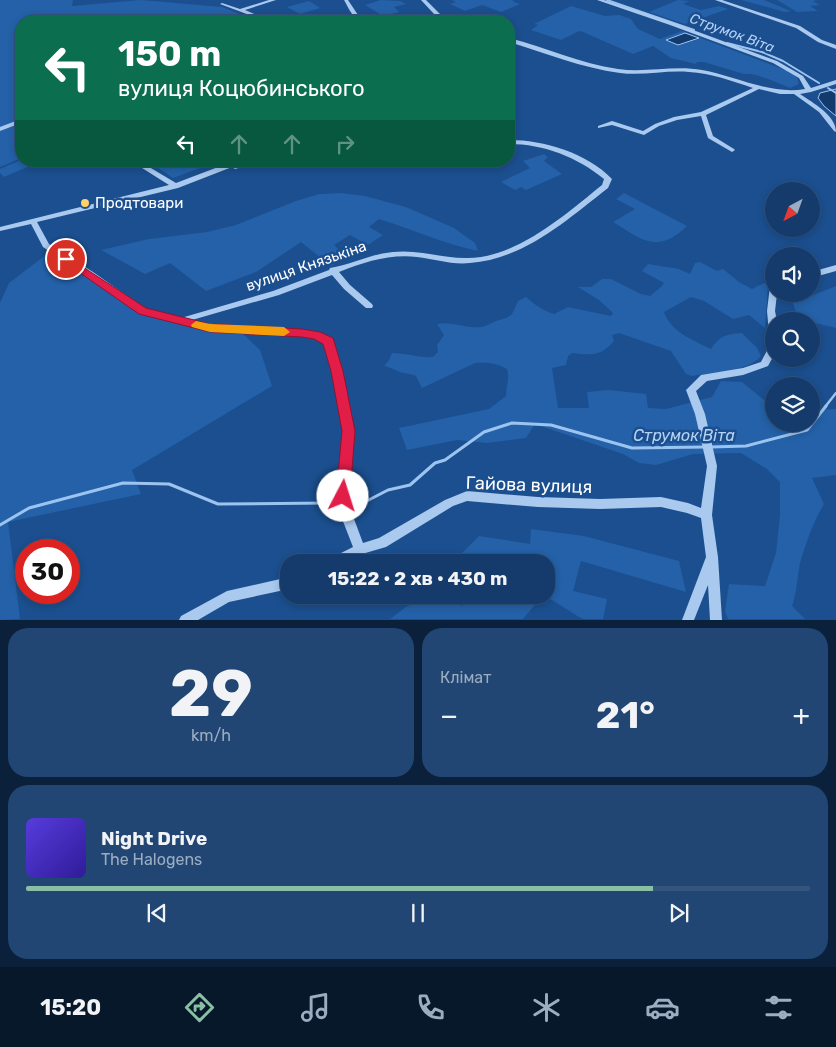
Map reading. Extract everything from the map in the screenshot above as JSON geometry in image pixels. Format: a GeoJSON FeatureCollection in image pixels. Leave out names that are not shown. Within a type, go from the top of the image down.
{"type":"FeatureCollection","features":[{"type":"Feature","properties":{"kind":"street"},"geometry":{"type":"LineString","coordinates":[[241,10],[274,0]]}},
{"type":"Feature","properties":{"kind":"street"},"geometry":{"type":"LineString","coordinates":[[346,0],[355,15]]}},
{"type":"Feature","properties":{"kind":"street"},"geometry":{"type":"LineString","coordinates":[[423,0],[438,15]]}},
{"type":"Feature","properties":{"kind":"street"},"geometry":{"type":"LineString","coordinates":[[599,0],[672,24],[775,62],[801,77],[808,84],[809,91]]}},
{"type":"Feature","properties":{"kind":"street"},"geometry":{"type":"LineString","coordinates":[[717,0],[798,27],[820,41],[836,47]]}},
{"type":"Feature","properties":{"kind":"street"},"geometry":{"type":"LineString","coordinates":[[222,4],[254,15]]}},
{"type":"Feature","properties":{"kind":"street"},"geometry":{"type":"LineString","coordinates":[[515,42],[608,69],[632,72],[697,71],[778,93],[797,94],[836,82]]}},
{"type":"Feature","properties":{"kind":"street"},"geometry":{"type":"LineString","coordinates":[[600,127],[612,123],[644,133],[657,125],[676,118],[703,114],[757,88]]}},
{"type":"Feature","properties":{"kind":"street"},"geometry":{"type":"LineString","coordinates":[[797,94],[821,111],[836,130]]}},
{"type":"Feature","properties":{"kind":"street"},"geometry":{"type":"LineString","coordinates":[[703,114],[710,137],[732,150]]}},
{"type":"Feature","properties":{"kind":"street"},"geometry":{"type":"LineString","coordinates":[[0,129],[15,123]]}},
{"type":"Feature","properties":{"kind":"street","name":"вулиця Князькіна"},"geometry":{"type":"LineString","coordinates":[[180,321],[289,289],[333,270],[386,254],[436,256],[467,261],[493,258],[540,236],[605,186],[608,179],[601,173],[553,148],[529,142],[515,142]]}},
{"type":"Feature","properties":{"kind":"street"},"geometry":{"type":"LineString","coordinates":[[144,167],[175,186]]}},
{"type":"Feature","properties":{"kind":"street"},"geometry":{"type":"LineString","coordinates":[[190,180],[219,167]]}},
{"type":"Feature","properties":{"kind":"street"},"geometry":{"type":"LineString","coordinates":[[0,229],[175,186],[226,167]]}},
{"type":"Feature","properties":{"kind":"street"},"geometry":{"type":"LineString","coordinates":[[218,170],[232,167]]}},
{"type":"Feature","properties":{"kind":"street"},"geometry":{"type":"LineString","coordinates":[[33,221],[46,245],[143,311],[210,328],[316,335],[328,341],[337,371],[349,431],[343,496],[345,511],[360,549]]}},
{"type":"Feature","properties":{"kind":"street"},"geometry":{"type":"LineString","coordinates":[[820,272],[836,268]]}},
{"type":"Feature","properties":{"kind":"street"},"geometry":{"type":"LineString","coordinates":[[333,270],[347,287],[370,306]]}},
{"type":"Feature","properties":{"kind":"street"},"geometry":{"type":"LineString","coordinates":[[716,620],[712,557],[706,514],[712,466],[704,429],[692,390],[704,378],[743,371],[765,364]]}},
{"type":"Feature","properties":{"kind":"street","name":"Гайова вулиця"},"geometry":{"type":"LineString","coordinates":[[350,554],[360,549],[382,543],[449,503],[467,496],[538,502],[600,504],[661,502],[706,514]]}},
{"type":"Feature","properties":{"kind":"street"},"geometry":{"type":"LineString","coordinates":[[688,620],[712,557]]}},
{"type":"Feature","properties":{"kind":"street"},"geometry":{"type":"LineString","coordinates":[[185,620],[227,597],[280,585]]}},
{"type":"Feature","properties":{"kind":"shaded area"},"geometry":{"type":"Polygon","coordinates":[[[0,0],[73,0],[72,6],[141,0],[222,7],[243,15],[15,15],[15,161],[0,167],[0,0]]]}},
{"type":"Feature","properties":{"kind":"shaded area"},"geometry":{"type":"Polygon","coordinates":[[[381,0],[400,1],[406,4],[394,7],[399,12],[387,15],[381,15],[365,5],[381,0]]]}},
{"type":"Feature","properties":{"kind":"shaded area"},"geometry":{"type":"Polygon","coordinates":[[[452,0],[514,0],[512,1],[520,4],[501,12],[482,5],[465,11],[450,4],[456,2],[452,0]]]}},
{"type":"Feature","properties":{"kind":"shaded area"},"geometry":{"type":"Polygon","coordinates":[[[678,0],[690,1],[683,4],[701,10],[719,6],[728,9],[685,24],[649,12],[678,0]]]}},
{"type":"Feature","properties":{"kind":"shaded area"},"geometry":{"type":"Polygon","coordinates":[[[741,0],[764,0],[791,11],[785,12],[741,0]]]}},
{"type":"Feature","properties":{"kind":"shaded area"},"geometry":{"type":"Polygon","coordinates":[[[777,0],[818,0],[813,1],[820,5],[810,6],[818,11],[797,12],[777,0]]]}},
{"type":"Feature","properties":{"kind":"shaded area"},"geometry":{"type":"Polygon","coordinates":[[[309,1],[320,8],[300,14],[287,7],[309,1]]]}},
{"type":"Feature","properties":{"kind":"shaded area"},"geometry":{"type":"Polygon","coordinates":[[[571,6],[605,16],[619,15],[631,19],[638,29],[660,39],[682,31],[788,71],[797,77],[799,84],[790,88],[760,76],[744,74],[704,62],[697,62],[696,64],[671,58],[653,46],[633,54],[579,31],[561,40],[531,30],[538,25],[534,24],[571,6]]]}},
{"type":"Feature","properties":{"kind":"shaded area"},"geometry":{"type":"Polygon","coordinates":[[[685,33],[699,38],[678,45],[666,40],[685,33]]]}},
{"type":"Feature","properties":{"kind":"shaded area"},"geometry":{"type":"Polygon","coordinates":[[[836,89],[836,116],[818,98],[820,93],[836,89]]]}},
{"type":"Feature","properties":{"kind":"shaded area"},"geometry":{"type":"Polygon","coordinates":[[[544,154],[548,157],[544,161],[562,174],[526,190],[521,187],[515,190],[501,182],[530,168],[523,161],[544,154]]]}},
{"type":"Feature","properties":{"kind":"shaded area"},"geometry":{"type":"Polygon","coordinates":[[[15,163],[15,167],[27,167],[4,177],[0,173],[0,169],[15,163]]]}},
{"type":"Feature","properties":{"kind":"shaded area"},"geometry":{"type":"Polygon","coordinates":[[[157,167],[203,167],[173,178],[157,167]]]}},
{"type":"Feature","properties":{"kind":"shaded area"},"geometry":{"type":"Polygon","coordinates":[[[341,193],[365,196],[406,207],[454,228],[475,243],[478,251],[379,219],[369,227],[383,235],[368,245],[350,235],[334,245],[347,257],[331,266],[301,242],[256,272],[206,291],[170,263],[145,274],[101,250],[149,239],[207,232],[236,225],[319,194],[341,193]]]}},
{"type":"Feature","properties":{"kind":"shaded area"},"geometry":{"type":"Polygon","coordinates":[[[624,193],[687,226],[677,235],[659,242],[650,242],[633,235],[613,222],[635,209],[616,199],[624,193]]]}},
{"type":"Feature","properties":{"kind":"shaded area"},"geometry":{"type":"Polygon","coordinates":[[[51,251],[145,315],[210,328],[239,330],[260,350],[272,386],[132,470],[141,494],[8,522],[15,579],[15,604],[18,604],[20,619],[0,620],[0,303],[9,283],[51,251]]]}},
{"type":"Feature","properties":{"kind":"shaded area"},"geometry":{"type":"Polygon","coordinates":[[[700,262],[717,271],[723,269],[739,282],[752,289],[765,283],[765,302],[767,302],[765,328],[749,315],[733,319],[704,301],[691,297],[664,312],[667,319],[683,335],[711,349],[724,336],[742,333],[757,348],[761,356],[755,362],[738,369],[692,376],[686,374],[671,351],[619,333],[612,335],[614,341],[604,350],[595,354],[572,353],[568,356],[566,365],[552,368],[558,408],[589,408],[587,392],[609,390],[646,394],[648,408],[666,409],[712,397],[721,381],[742,382],[765,401],[765,432],[820,432],[820,410],[836,409],[836,475],[812,478],[824,504],[813,525],[802,555],[792,606],[805,619],[728,619],[725,611],[729,584],[765,586],[776,553],[780,515],[780,482],[767,469],[741,453],[693,454],[656,465],[639,463],[623,454],[535,424],[526,438],[487,443],[457,440],[407,450],[399,428],[489,409],[506,396],[507,369],[495,364],[475,363],[422,388],[416,376],[384,366],[392,353],[433,357],[438,352],[437,345],[444,335],[437,324],[449,323],[470,327],[483,327],[509,317],[518,301],[526,297],[539,307],[554,314],[568,307],[611,316],[613,313],[599,300],[578,287],[591,287],[602,279],[611,279],[641,294],[650,296],[664,283],[642,271],[648,264],[679,269],[690,274],[695,263],[700,262]]]}},
{"type":"Feature","properties":{"kind":"shaded area"},"geometry":{"type":"Polygon","coordinates":[[[836,286],[836,328],[820,324],[820,312],[796,312],[793,303],[820,302],[820,292],[836,286]]]}},
{"type":"Feature","properties":{"kind":"shaded area"},"geometry":{"type":"Polygon","coordinates":[[[531,529],[584,536],[679,561],[686,592],[581,561],[573,591],[607,599],[603,619],[584,619],[555,602],[555,554],[461,554],[479,536],[530,544],[531,529]]]}},
{"type":"Feature","properties":{"kind":"shaded area"},"geometry":{"type":"Polygon","coordinates":[[[412,604],[457,604],[462,606],[464,604],[536,604],[523,619],[390,619],[412,604]]]}},
{"type":"Feature","properties":{"kind":"waterway","name":"Струмок Віта"},"geometry":{"type":"LineString","coordinates":[[607,0],[694,30]]}},
{"type":"Feature","properties":{"kind":"waterway","name":"Струмок Віта"},"geometry":{"type":"LineString","coordinates":[[727,43],[762,52],[783,61],[819,83]]}},
{"type":"Feature","properties":{"kind":"waterway","name":"Струмок Віта"},"geometry":{"type":"LineString","coordinates":[[828,88],[836,93]]}},
{"type":"Feature","properties":{"kind":"waterway","name":"Струмок Віта"},"geometry":{"type":"LineString","coordinates":[[825,407],[836,393]]}},
{"type":"Feature","properties":{"kind":"waterway","name":"Струмок Віта"},"geometry":{"type":"LineString","coordinates":[[711,447],[746,446],[807,430],[826,406]]}},
{"type":"Feature","properties":{"kind":"waterway","name":"Струмок Віта"},"geometry":{"type":"LineString","coordinates":[[359,505],[388,490],[410,485],[435,463],[445,460],[484,432],[512,423],[551,425],[632,448],[706,447]]}},
{"type":"Feature","properties":{"kind":"waterway","name":"Струмок Віта"},"geometry":{"type":"LineString","coordinates":[[0,525],[29,508],[123,483],[169,484],[218,504],[328,503]]}},
{"type":"Feature","properties":{"kind":"slow traffic"},"geometry":{"type":"LineString","coordinates":[[196,325],[210,328],[284,332]]}},
{"type":"Feature","properties":{"kind":"place","name":"Продтовари"},"geometry":{"type":"Point","coordinates":[85,203]}},
{"type":"Feature","properties":{"kind":"route"},"geometry":{"type":"LineString","coordinates":[[66,259],[143,311],[210,328],[302,333],[316,335],[328,341],[333,353],[349,431],[343,496]]}}]}
